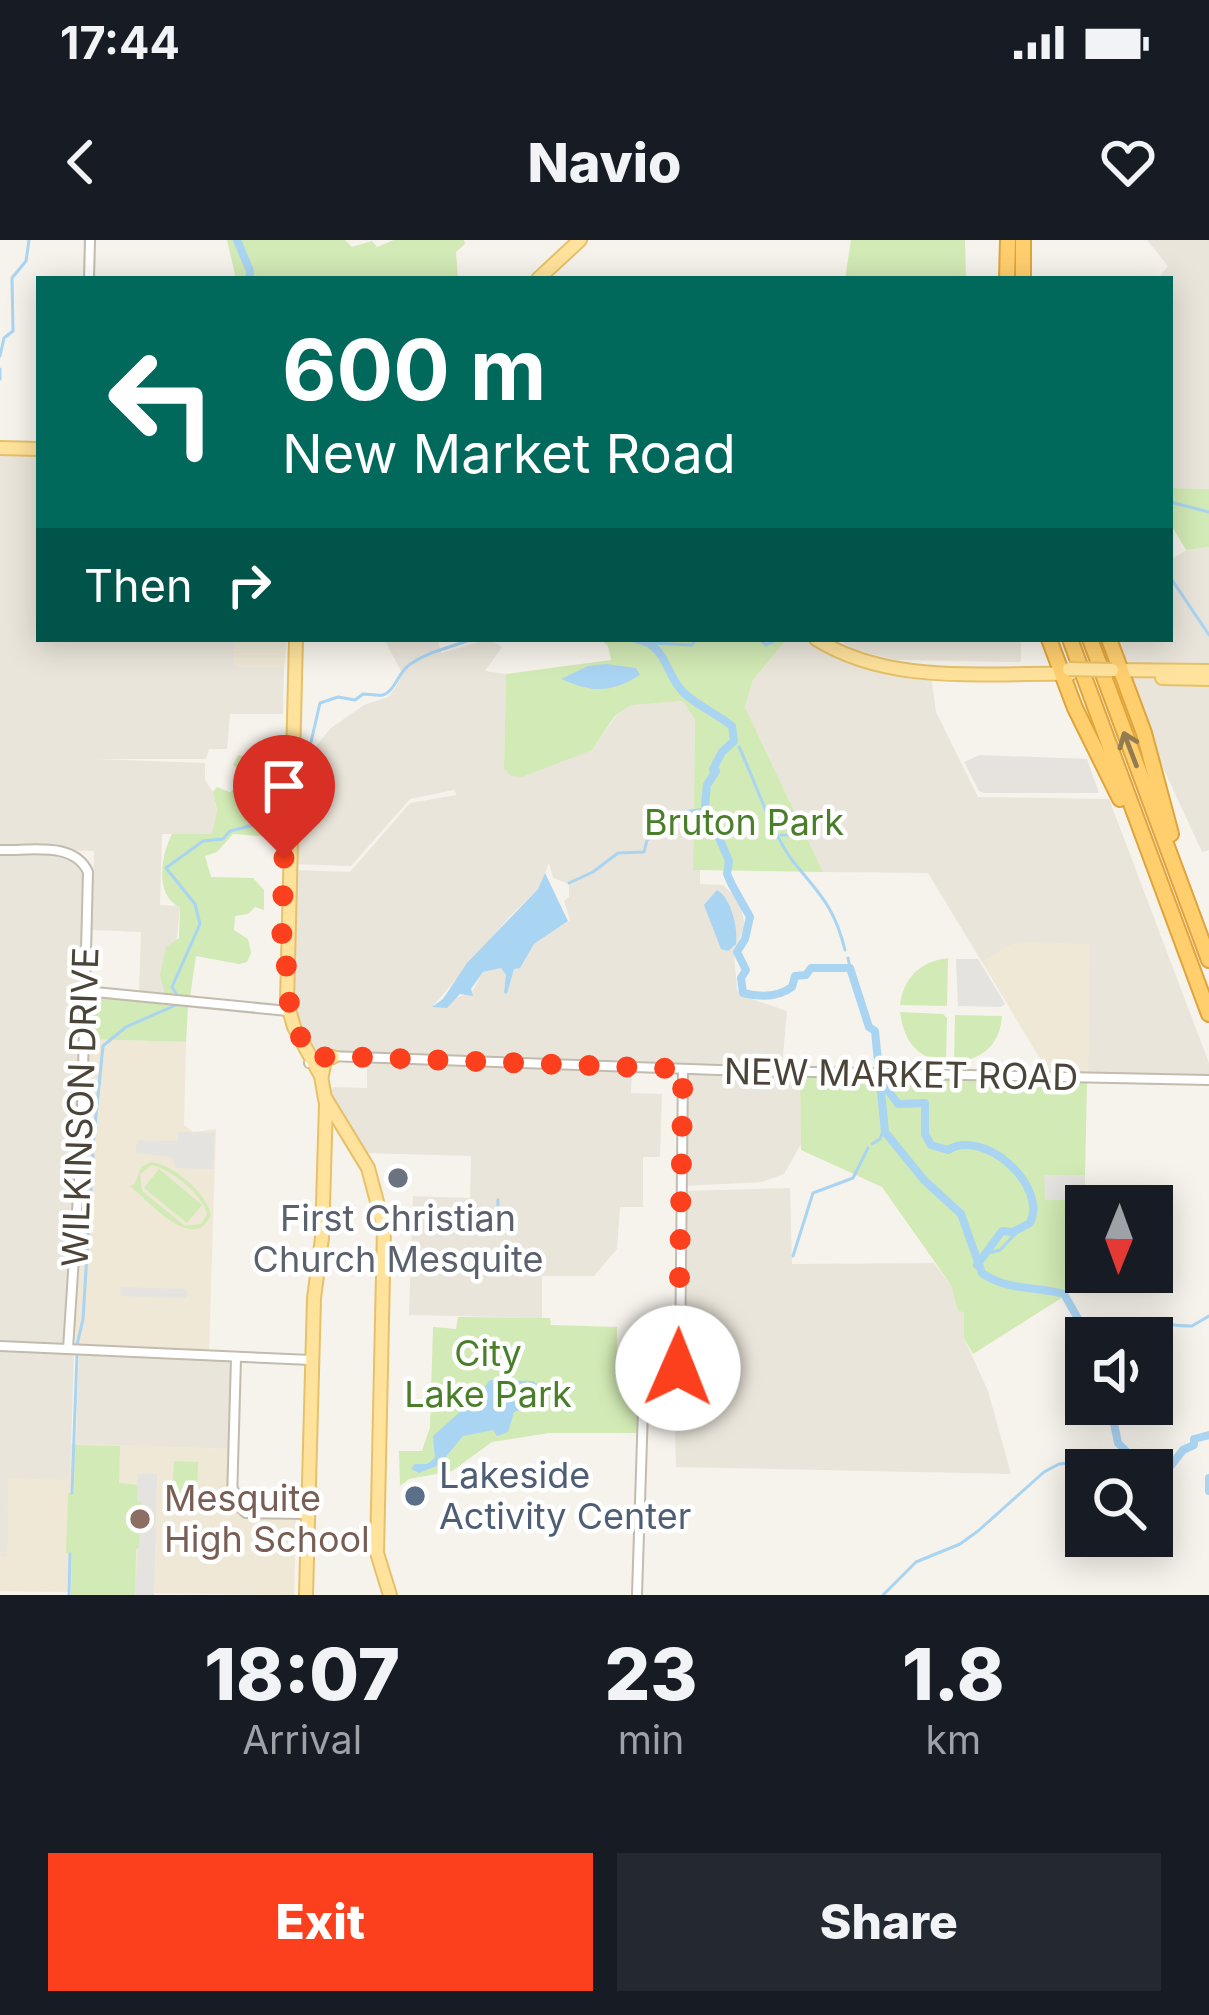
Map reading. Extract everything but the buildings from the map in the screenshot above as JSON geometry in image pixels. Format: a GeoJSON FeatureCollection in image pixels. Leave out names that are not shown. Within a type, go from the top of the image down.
{"type":"FeatureCollection","features":[{"type":"Feature","properties":{"kind":"highway"},"geometry":{"type":"LineString","coordinates":[[1007,276],[1008,240]]}},
{"type":"Feature","properties":{"kind":"highway"},"geometry":{"type":"LineString","coordinates":[[1023,240],[1023,276]]}},
{"type":"Feature","properties":{"kind":"highway"},"geometry":{"type":"LineString","coordinates":[[1048,642],[1052,668],[1160,888]]}},
{"type":"Feature","properties":{"kind":"highway"},"geometry":{"type":"LineString","coordinates":[[1071,642],[1209,1014]]}},
{"type":"Feature","properties":{"kind":"highway"},"geometry":{"type":"LineString","coordinates":[[1091,642],[1209,960]]}},
{"type":"Feature","properties":{"kind":"highway"},"geometry":{"type":"LineString","coordinates":[[1110,642],[1117,673],[1150,750],[1185,893]]}},
{"type":"Feature","properties":{"kind":"main road"},"geometry":{"type":"LineString","coordinates":[[541,276],[580,240]]}},
{"type":"Feature","properties":{"kind":"main road"},"geometry":{"type":"LineString","coordinates":[[552,276],[591,240]]}},
{"type":"Feature","properties":{"kind":"main road"},"geometry":{"type":"LineString","coordinates":[[0,445],[36,446]]}},
{"type":"Feature","properties":{"kind":"main road"},"geometry":{"type":"LineString","coordinates":[[292,642],[285,1012],[329,1108],[368,1168],[384,1228],[376,1553],[390,1595]]}},
{"type":"Feature","properties":{"kind":"main road"},"geometry":{"type":"LineString","coordinates":[[821,642],[883,668],[1052,668],[1209,675]]}},
{"type":"Feature","properties":{"kind":"main road"},"geometry":{"type":"LineString","coordinates":[[835,642],[880,661],[1002,670]]}},
{"type":"Feature","properties":{"kind":"main road"},"geometry":{"type":"LineString","coordinates":[[321,1167],[315,1071],[333,1057]]}},
{"type":"Feature","properties":{"kind":"main road"},"geometry":{"type":"LineString","coordinates":[[302,1595],[309,1360],[329,1108]]}},
{"type":"Feature","properties":{"kind":"street"},"geometry":{"type":"LineString","coordinates":[[88,276],[90,240]]}},
{"type":"Feature","properties":{"kind":"street","name":"WILKINSON DRIVE"},"geometry":{"type":"LineString","coordinates":[[0,850],[62,851],[75,854],[86,866],[81,1150],[68,1349]]}},
{"type":"Feature","properties":{"kind":"street"},"geometry":{"type":"LineString","coordinates":[[86,965],[94,986],[107,993]]}},
{"type":"Feature","properties":{"kind":"street"},"geometry":{"type":"LineString","coordinates":[[85,991],[285,1012]]}},
{"type":"Feature","properties":{"kind":"street","name":"NEW MARKET ROAD"},"geometry":{"type":"LineString","coordinates":[[315,1071],[333,1057],[1209,1079]]}},
{"type":"Feature","properties":{"kind":"street"},"geometry":{"type":"LineString","coordinates":[[644,1396],[655,1382],[675,1372],[680,1361],[683,1069]]}},
{"type":"Feature","properties":{"kind":"street"},"geometry":{"type":"LineString","coordinates":[[0,1346],[309,1360]]}},
{"type":"Feature","properties":{"kind":"street"},"geometry":{"type":"LineString","coordinates":[[236,1358],[232,1500],[246,1513],[305,1511]]}},
{"type":"Feature","properties":{"kind":"street"},"geometry":{"type":"LineString","coordinates":[[680,1361],[696,1380]]}},
{"type":"Feature","properties":{"kind":"street"},"geometry":{"type":"LineString","coordinates":[[638,1595],[644,1378]]}},
{"type":"Feature","properties":{"kind":"street"},"geometry":{"type":"LineString","coordinates":[[232,1488],[236,1498],[251,1507],[305,1511]]}},
{"type":"Feature","properties":{"kind":"shaded area"},"geometry":{"type":"Polygon","coordinates":[[[1147,240],[1209,240],[1209,489],[1173,488],[1173,276],[1160,276],[1168,266],[1147,240]]]}},
{"type":"Feature","properties":{"kind":"shaded area"},"geometry":{"type":"Polygon","coordinates":[[[0,452],[36,452],[36,642],[234,642],[234,666],[284,667],[283,714],[230,714],[227,749],[209,749],[206,759],[97,759],[205,763],[205,780],[217,811],[212,834],[162,834],[160,905],[180,906],[171,996],[139,992],[141,932],[92,930],[94,851],[0,849],[0,452]]]}},
{"type":"Feature","properties":{"kind":"shaded area"},"geometry":{"type":"Polygon","coordinates":[[[1209,547],[1209,667],[1126,665],[1118,642],[1173,642],[1173,558],[1187,550],[1209,547]]]}},
{"type":"Feature","properties":{"kind":"shaded area"},"geometry":{"type":"Polygon","coordinates":[[[234,642],[287,642],[284,667],[234,666],[234,642]]]}},
{"type":"Feature","properties":{"kind":"shaded area"},"geometry":{"type":"Polygon","coordinates":[[[386,642],[439,642],[441,653],[479,642],[502,647],[485,671],[506,674],[504,767],[592,750],[616,716],[631,704],[684,701],[695,720],[693,869],[700,870],[700,884],[723,885],[739,900],[745,925],[734,953],[737,990],[787,1011],[782,1067],[311,1052],[291,1010],[294,870],[350,872],[410,803],[457,795],[454,790],[410,799],[351,866],[294,864],[295,772],[331,728],[364,705],[388,697],[402,673],[386,642]],[[549,863],[539,888],[433,1006],[472,992],[483,972],[501,968],[507,994],[514,969],[534,944],[570,920],[564,901],[569,897],[569,884],[553,878],[549,863]]]}},
{"type":"Feature","properties":{"kind":"shaded area"},"geometry":{"type":"Polygon","coordinates":[[[785,642],[822,642],[931,675],[936,712],[978,797],[1109,799],[1209,1063],[1209,1076],[1088,1072],[1089,944],[1013,944],[982,962],[928,873],[823,872],[745,707],[753,680],[785,642]]]}},
{"type":"Feature","properties":{"kind":"shaded area"},"geometry":{"type":"Polygon","coordinates":[[[842,642],[1021,642],[1021,662],[895,660],[842,642]]]}},
{"type":"Feature","properties":{"kind":"shaded area"},"geometry":{"type":"Polygon","coordinates":[[[1130,677],[1209,681],[1209,850],[1202,852],[1149,737],[1130,677]]]}},
{"type":"Feature","properties":{"kind":"shaded area"},"geometry":{"type":"Polygon","coordinates":[[[980,755],[1087,759],[1099,793],[984,793],[964,762],[980,755]]]}},
{"type":"Feature","properties":{"kind":"shaded area"},"geometry":{"type":"Polygon","coordinates":[[[0,852],[62,853],[81,861],[88,880],[66,1347],[0,1345],[0,852]]]}},
{"type":"Feature","properties":{"kind":"shaded area"},"geometry":{"type":"Polygon","coordinates":[[[1012,944],[1090,944],[1088,1072],[1043,1071],[982,962],[1012,944]]]}},
{"type":"Feature","properties":{"kind":"shaded area"},"geometry":{"type":"Polygon","coordinates":[[[956,959],[978,959],[1005,1004],[958,1006],[956,959]]]}},
{"type":"Feature","properties":{"kind":"shaded area"},"geometry":{"type":"Polygon","coordinates":[[[88,1039],[186,1042],[184,1125],[193,1132],[216,1129],[209,1352],[75,1345],[88,1039]]]}},
{"type":"Feature","properties":{"kind":"shaded area"},"geometry":{"type":"Polygon","coordinates":[[[367,1063],[632,1072],[631,1093],[662,1094],[660,1157],[643,1157],[643,1207],[620,1207],[617,1249],[594,1276],[542,1276],[542,1318],[409,1315],[413,1196],[470,1198],[471,1156],[366,1153],[330,1091],[334,1087],[367,1088],[367,1063]]]}},
{"type":"Feature","properties":{"kind":"shaded area"},"geometry":{"type":"Polygon","coordinates":[[[687,1074],[800,1077],[801,1144],[784,1174],[762,1182],[684,1186],[687,1074]]]}},
{"type":"Feature","properties":{"kind":"shaded area"},"geometry":{"type":"Polygon","coordinates":[[[178,1132],[215,1133],[213,1169],[176,1168],[172,1157],[136,1153],[137,1140],[178,1141],[178,1132]]]}},
{"type":"Feature","properties":{"kind":"shaded area"},"geometry":{"type":"Polygon","coordinates":[[[1044,1175],[1085,1175],[1085,1185],[1065,1185],[1065,1200],[1045,1200],[1044,1175]]]}},
{"type":"Feature","properties":{"kind":"shaded area"},"geometry":{"type":"Polygon","coordinates":[[[790,1188],[792,1264],[934,1263],[951,1285],[958,1310],[964,1311],[964,1338],[988,1391],[1011,1474],[676,1467],[675,1433],[691,1415],[692,1375],[682,1361],[686,1191],[790,1188]]]}},
{"type":"Feature","properties":{"kind":"shaded area"},"geometry":{"type":"Polygon","coordinates":[[[121,1287],[186,1289],[187,1298],[120,1296],[121,1287]]]}},
{"type":"Feature","properties":{"kind":"shaded area"},"geometry":{"type":"Polygon","coordinates":[[[0,1350],[74,1352],[70,1480],[7,1557],[0,1557],[0,1350]]]}},
{"type":"Feature","properties":{"kind":"shaded area"},"geometry":{"type":"Polygon","coordinates":[[[79,1353],[233,1361],[230,1449],[76,1444],[79,1353]]]}},
{"type":"Feature","properties":{"kind":"shaded area","name":"Mesquite High School"},"geometry":{"type":"Polygon","coordinates":[[[71,1443],[230,1449],[228,1504],[250,1518],[296,1520],[294,1595],[0,1591],[0,1557],[7,1556],[8,1478],[69,1480],[71,1443]]]}},
{"type":"Feature","properties":{"kind":"shaded area"},"geometry":{"type":"Polygon","coordinates":[[[138,1474],[157,1474],[154,1595],[135,1595],[142,1502],[137,1501],[138,1474]]]}},
{"type":"Feature","properties":{"kind":"green space"},"geometry":{"type":"Polygon","coordinates":[[[227,240],[345,240],[352,247],[372,241],[377,247],[394,240],[464,240],[465,244],[456,252],[458,276],[235,276],[227,240]]]}},
{"type":"Feature","properties":{"kind":"green space"},"geometry":{"type":"Polygon","coordinates":[[[851,240],[965,240],[966,276],[845,276],[851,240]]]}},
{"type":"Feature","properties":{"kind":"green space"},"geometry":{"type":"Polygon","coordinates":[[[1173,488],[1209,489],[1209,547],[1186,550],[1173,528],[1173,488]]]}},
{"type":"Feature","properties":{"kind":"green space","name":"Bruton Park"},"geometry":{"type":"Polygon","coordinates":[[[603,642],[785,642],[753,680],[745,707],[823,872],[693,870],[695,720],[683,701],[631,705],[615,716],[592,750],[522,777],[511,776],[504,768],[506,674],[611,660],[603,642]]]}},
{"type":"Feature","properties":{"kind":"green space"},"geometry":{"type":"Polygon","coordinates":[[[238,755],[283,765],[284,813],[273,837],[233,834],[217,852],[205,856],[211,877],[253,878],[264,890],[264,910],[255,907],[235,916],[234,930],[248,939],[251,953],[247,962],[196,956],[190,997],[166,998],[160,975],[166,947],[179,938],[180,907],[163,885],[165,853],[172,834],[212,834],[217,810],[213,792],[217,787],[230,792],[243,782],[241,771],[233,765],[238,755]]]}},
{"type":"Feature","properties":{"kind":"green space"},"geometry":{"type":"Polygon","coordinates":[[[948,958],[947,1006],[900,1005],[915,972],[948,958]]]}},
{"type":"Feature","properties":{"kind":"green space"},"geometry":{"type":"Polygon","coordinates":[[[90,995],[188,1006],[186,1042],[88,1039],[90,995]]]}},
{"type":"Feature","properties":{"kind":"green space"},"geometry":{"type":"Polygon","coordinates":[[[900,1012],[947,1018],[946,1062],[927,1057],[913,1046],[900,1012]]]}},
{"type":"Feature","properties":{"kind":"green space"},"geometry":{"type":"Polygon","coordinates":[[[955,1015],[1002,1016],[1001,1026],[981,1054],[954,1062],[955,1015]]]}},
{"type":"Feature","properties":{"kind":"green space"},"geometry":{"type":"Polygon","coordinates":[[[800,1077],[1087,1083],[1085,1185],[1065,1185],[1065,1293],[1070,1293],[973,1354],[964,1338],[964,1312],[958,1311],[951,1285],[882,1187],[801,1150],[800,1077]]]}},
{"type":"Feature","properties":{"kind":"green space"},"geometry":{"type":"Polygon","coordinates":[[[151,1162],[159,1164],[187,1181],[208,1206],[211,1215],[203,1226],[194,1229],[183,1227],[171,1221],[130,1186],[141,1167],[151,1162]],[[152,1165],[140,1174],[142,1191],[185,1226],[201,1224],[207,1214],[199,1199],[185,1184],[152,1165]]]}},
{"type":"Feature","properties":{"kind":"green space"},"geometry":{"type":"Polygon","coordinates":[[[159,1169],[202,1205],[187,1223],[144,1188],[159,1169]]]}},
{"type":"Feature","properties":{"kind":"green space","name":"City Lake Park"},"geometry":{"type":"Polygon","coordinates":[[[458,1317],[550,1318],[551,1325],[617,1327],[617,1380],[640,1380],[639,1433],[549,1433],[492,1442],[452,1471],[409,1479],[400,1486],[399,1451],[422,1451],[430,1427],[433,1327],[456,1329],[458,1317]]]}},
{"type":"Feature","properties":{"kind":"green space"},"geometry":{"type":"Polygon","coordinates":[[[75,1445],[120,1446],[119,1483],[138,1485],[137,1500],[142,1501],[135,1595],[71,1595],[72,1554],[66,1553],[75,1445]]]}},
{"type":"Feature","properties":{"kind":"green space"},"geometry":{"type":"Polygon","coordinates":[[[174,1461],[198,1462],[197,1499],[172,1498],[174,1461]]]}},
{"type":"Feature","properties":{"kind":"water"},"geometry":{"type":"Polygon","coordinates":[[[588,666],[636,668],[640,675],[602,689],[561,679],[588,666]]]}},
{"type":"Feature","properties":{"kind":"water"},"geometry":{"type":"Polygon","coordinates":[[[545,873],[568,921],[534,944],[520,968],[514,969],[507,994],[501,968],[483,972],[471,989],[473,996],[460,994],[447,1008],[432,1007],[538,889],[545,873]]]}},
{"type":"Feature","properties":{"kind":"water"},"geometry":{"type":"Polygon","coordinates":[[[717,890],[735,922],[736,944],[728,951],[721,949],[704,905],[717,890]]]}},
{"type":"Feature","properties":{"kind":"water"},"geometry":{"type":"Polygon","coordinates":[[[490,1380],[533,1381],[539,1386],[537,1403],[514,1412],[508,1432],[463,1436],[439,1465],[419,1473],[411,1469],[435,1458],[433,1436],[490,1380]]]}},
{"type":"Feature","properties":{"kind":"waterway"},"geometry":{"type":"LineString","coordinates":[[0,356],[4,338],[13,331],[12,278],[26,261],[29,240]]}},
{"type":"Feature","properties":{"kind":"waterway"},"geometry":{"type":"LineString","coordinates":[[237,240],[249,276]]}},
{"type":"Feature","properties":{"kind":"waterway"},"geometry":{"type":"LineString","coordinates":[[0,369],[0,379]]}},
{"type":"Feature","properties":{"kind":"waterway"},"geometry":{"type":"LineString","coordinates":[[1173,503],[1209,512]]}},
{"type":"Feature","properties":{"kind":"waterway"},"geometry":{"type":"LineString","coordinates":[[1173,581],[1209,635]]}},
{"type":"Feature","properties":{"kind":"waterway"},"geometry":{"type":"LineString","coordinates":[[299,762],[311,742],[320,703],[338,697],[355,700],[363,694],[383,695],[417,660],[463,642]]}},
{"type":"Feature","properties":{"kind":"waterway"},"geometry":{"type":"LineString","coordinates":[[646,642],[660,654],[684,693],[732,726],[734,741],[713,769],[705,805],[729,861],[727,874],[750,917],[737,952],[746,970],[741,978],[743,993],[780,993],[792,987],[795,976],[806,975],[811,968],[850,968],[869,1027],[875,1031],[885,1132],[924,1180],[961,1214],[982,1273],[1011,1285],[1064,1294],[1077,1317]]}},
{"type":"Feature","properties":{"kind":"waterway"},"geometry":{"type":"LineString","coordinates":[[653,643],[694,642]]}},
{"type":"Feature","properties":{"kind":"waterway"},"geometry":{"type":"LineString","coordinates":[[763,642],[772,642]]}},
{"type":"Feature","properties":{"kind":"waterway"},"geometry":{"type":"LineString","coordinates":[[739,747],[777,836],[831,911],[845,950]]}},
{"type":"Feature","properties":{"kind":"waterway"},"geometry":{"type":"LineString","coordinates":[[177,995],[172,987],[200,924],[195,904],[166,868],[203,841],[223,839],[230,831],[254,825],[251,793],[263,794],[264,787],[253,780],[253,768],[265,766],[268,775],[280,778]]}},
{"type":"Feature","properties":{"kind":"waterway"},"geometry":{"type":"LineString","coordinates":[[660,815],[706,809]]}},
{"type":"Feature","properties":{"kind":"waterway"},"geometry":{"type":"LineString","coordinates":[[569,883],[618,853],[644,852],[647,840],[653,837],[655,818]]}},
{"type":"Feature","properties":{"kind":"waterway"},"geometry":{"type":"LineString","coordinates":[[781,835],[803,835]]}},
{"type":"Feature","properties":{"kind":"waterway"},"geometry":{"type":"LineString","coordinates":[[848,958],[850,968]]}},
{"type":"Feature","properties":{"kind":"waterway"},"geometry":{"type":"LineString","coordinates":[[93,1145],[103,1046],[126,1027],[176,1005]]}},
{"type":"Feature","properties":{"kind":"waterway"},"geometry":{"type":"LineString","coordinates":[[882,1082],[898,1104],[925,1103],[925,1134],[931,1145],[948,1150],[979,1147],[995,1154],[1010,1164],[1030,1193],[1030,1223],[1013,1232],[1002,1231],[977,1265]]}},
{"type":"Feature","properties":{"kind":"waterway"},"geometry":{"type":"LineString","coordinates":[[872,1144],[885,1126]]}},
{"type":"Feature","properties":{"kind":"waterway"},"geometry":{"type":"LineString","coordinates":[[793,1256],[813,1193],[853,1178],[868,1148]]}},
{"type":"Feature","properties":{"kind":"waterway"},"geometry":{"type":"LineString","coordinates":[[77,1345],[83,1319],[93,1155]]}},
{"type":"Feature","properties":{"kind":"waterway"},"geometry":{"type":"LineString","coordinates":[[498,1200],[497,1229],[513,1229]]}},
{"type":"Feature","properties":{"kind":"waterway"},"geometry":{"type":"LineString","coordinates":[[988,1253],[1000,1250],[1018,1231]]}},
{"type":"Feature","properties":{"kind":"waterway"},"geometry":{"type":"LineString","coordinates":[[1173,1324],[1192,1326],[1209,1316]]}},
{"type":"Feature","properties":{"kind":"waterway"},"geometry":{"type":"LineString","coordinates":[[72,1493],[77,1354]]}},
{"type":"Feature","properties":{"kind":"waterway"},"geometry":{"type":"LineString","coordinates":[[1114,1425],[1124,1449]]}},
{"type":"Feature","properties":{"kind":"waterway"},"geometry":{"type":"LineString","coordinates":[[1173,1463],[1194,1445],[1194,1439],[1209,1435]]}},
{"type":"Feature","properties":{"kind":"waterway"},"geometry":{"type":"LineString","coordinates":[[883,1595],[916,1562],[960,1544],[1044,1472],[1065,1463]]}},
{"type":"Feature","properties":{"kind":"waterway"},"geometry":{"type":"LineString","coordinates":[[1209,1478],[1209,1491]]}},
{"type":"Feature","properties":{"kind":"waterway"},"geometry":{"type":"LineString","coordinates":[[69,1595],[70,1554]]}},
{"type":"Feature","properties":{"kind":"place","name":"First Christian Church Mesquite"},"geometry":{"type":"Point","coordinates":[398,1178]}},
{"type":"Feature","properties":{"kind":"place","name":"Lakeside Activity Center"},"geometry":{"type":"Point","coordinates":[415,1496]}},
{"type":"Feature","properties":{"kind":"place","name":"Mesquite High School"},"geometry":{"type":"Point","coordinates":[140,1519]}},
{"type":"Feature","properties":{"kind":"route"},"geometry":{"type":"LineString","coordinates":[[284,858],[281,966],[288,966],[290,1019],[314,1060],[328,1056],[683,1069],[678,1368]]}}]}
